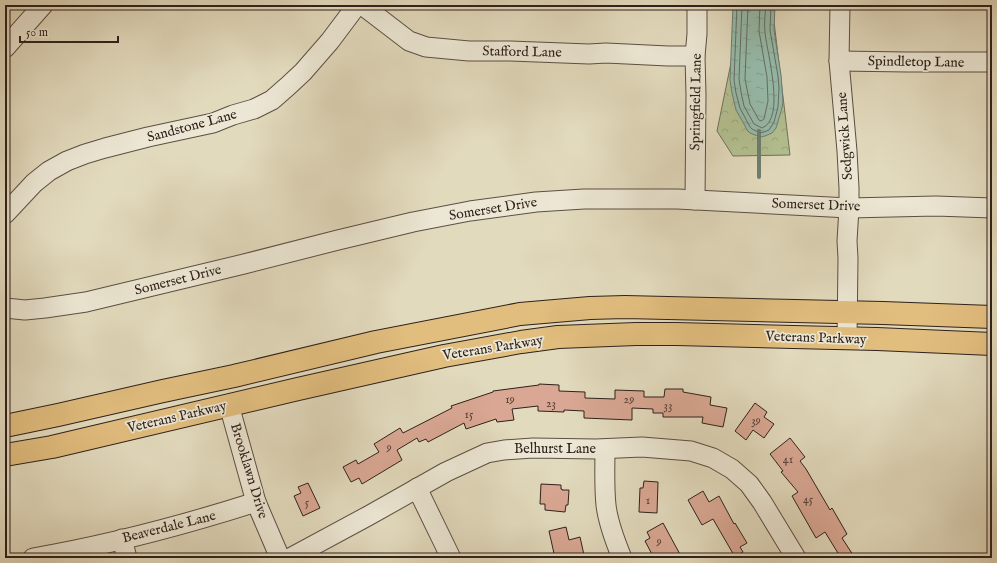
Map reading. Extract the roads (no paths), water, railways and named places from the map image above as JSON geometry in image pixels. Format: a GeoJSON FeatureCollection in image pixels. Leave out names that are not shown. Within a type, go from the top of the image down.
{"type":"FeatureCollection","features":[{"type":"Feature","properties":{"kind":"main road","name":"Veterans Parkway"},"geometry":{"type":"LineString","coordinates":[[5,426],[234,376],[376,342],[520,314],[590,308],[625,307],[992,317]]}},
{"type":"Feature","properties":{"kind":"main road","name":"Veterans Parkway"},"geometry":{"type":"LineString","coordinates":[[5,455],[52,447],[444,356],[558,337],[676,334],[992,344]]}},
{"type":"Feature","properties":{"kind":"street"},"geometry":{"type":"LineString","coordinates":[[5,48],[43,5]]}},
{"type":"Feature","properties":{"kind":"street","name":"Sandstone Lane"},"geometry":{"type":"LineString","coordinates":[[5,214],[34,183],[49,171],[67,161],[112,146],[213,123],[254,109],[272,100],[288,86],[330,42],[357,5]]}},
{"type":"Feature","properties":{"kind":"street","name":"Stafford Lane"},"geometry":{"type":"LineString","coordinates":[[362,5],[409,41],[426,47],[469,51],[695,56]]}},
{"type":"Feature","properties":{"kind":"street","name":"Springfield Lane"},"geometry":{"type":"LineString","coordinates":[[695,200],[695,56],[697,5]]}},
{"type":"Feature","properties":{"kind":"street","name":"Sedgwick Lane"},"geometry":{"type":"LineString","coordinates":[[840,5],[839,61],[849,188],[847,241],[847,339]]}},
{"type":"Feature","properties":{"kind":"street","name":"Spindletop Lane"},"geometry":{"type":"LineString","coordinates":[[839,61],[992,62]]}},
{"type":"Feature","properties":{"kind":"street","name":"Somerset Drive"},"geometry":{"type":"LineString","coordinates":[[5,308],[25,310],[86,302],[396,226],[470,211],[536,202],[584,199],[695,200],[849,208],[921,206],[992,208]]}},
{"type":"Feature","properties":{"kind":"street","name":"Brooklawn Drive"},"geometry":{"type":"LineString","coordinates":[[229,405],[256,502],[280,558]]}},
{"type":"Feature","properties":{"kind":"street","name":"Belhurst Lane"},"geometry":{"type":"LineString","coordinates":[[290,558],[446,472],[487,454],[504,450],[533,448],[605,449],[642,447],[691,451],[713,458],[732,469],[749,484],[762,502],[796,558]]}},
{"type":"Feature","properties":{"kind":"street"},"geometry":{"type":"LineString","coordinates":[[605,449],[606,505],[612,532],[622,558]]}},
{"type":"Feature","properties":{"kind":"street"},"geometry":{"type":"LineString","coordinates":[[417,488],[451,558]]}},
{"type":"Feature","properties":{"kind":"street","name":"Beaverdale Lane"},"geometry":{"type":"LineString","coordinates":[[33,558],[79,549],[207,518],[256,502]]}},
{"type":"Feature","properties":{"kind":"street"},"geometry":{"type":"LineString","coordinates":[[122,539],[127,558]]}},
{"type":"Feature","properties":{"kind":"water"},"geometry":{"type":"Polygon","coordinates":[[[733,5],[775,5],[774,30],[781,75],[783,102],[776,128],[772,133],[765,136],[760,137],[750,133],[736,110],[730,80],[733,5]]]}},
{"type":"Feature","properties":{"kind":"waterway"},"geometry":{"type":"LineString","coordinates":[[759,131],[759,177]]}}]}
